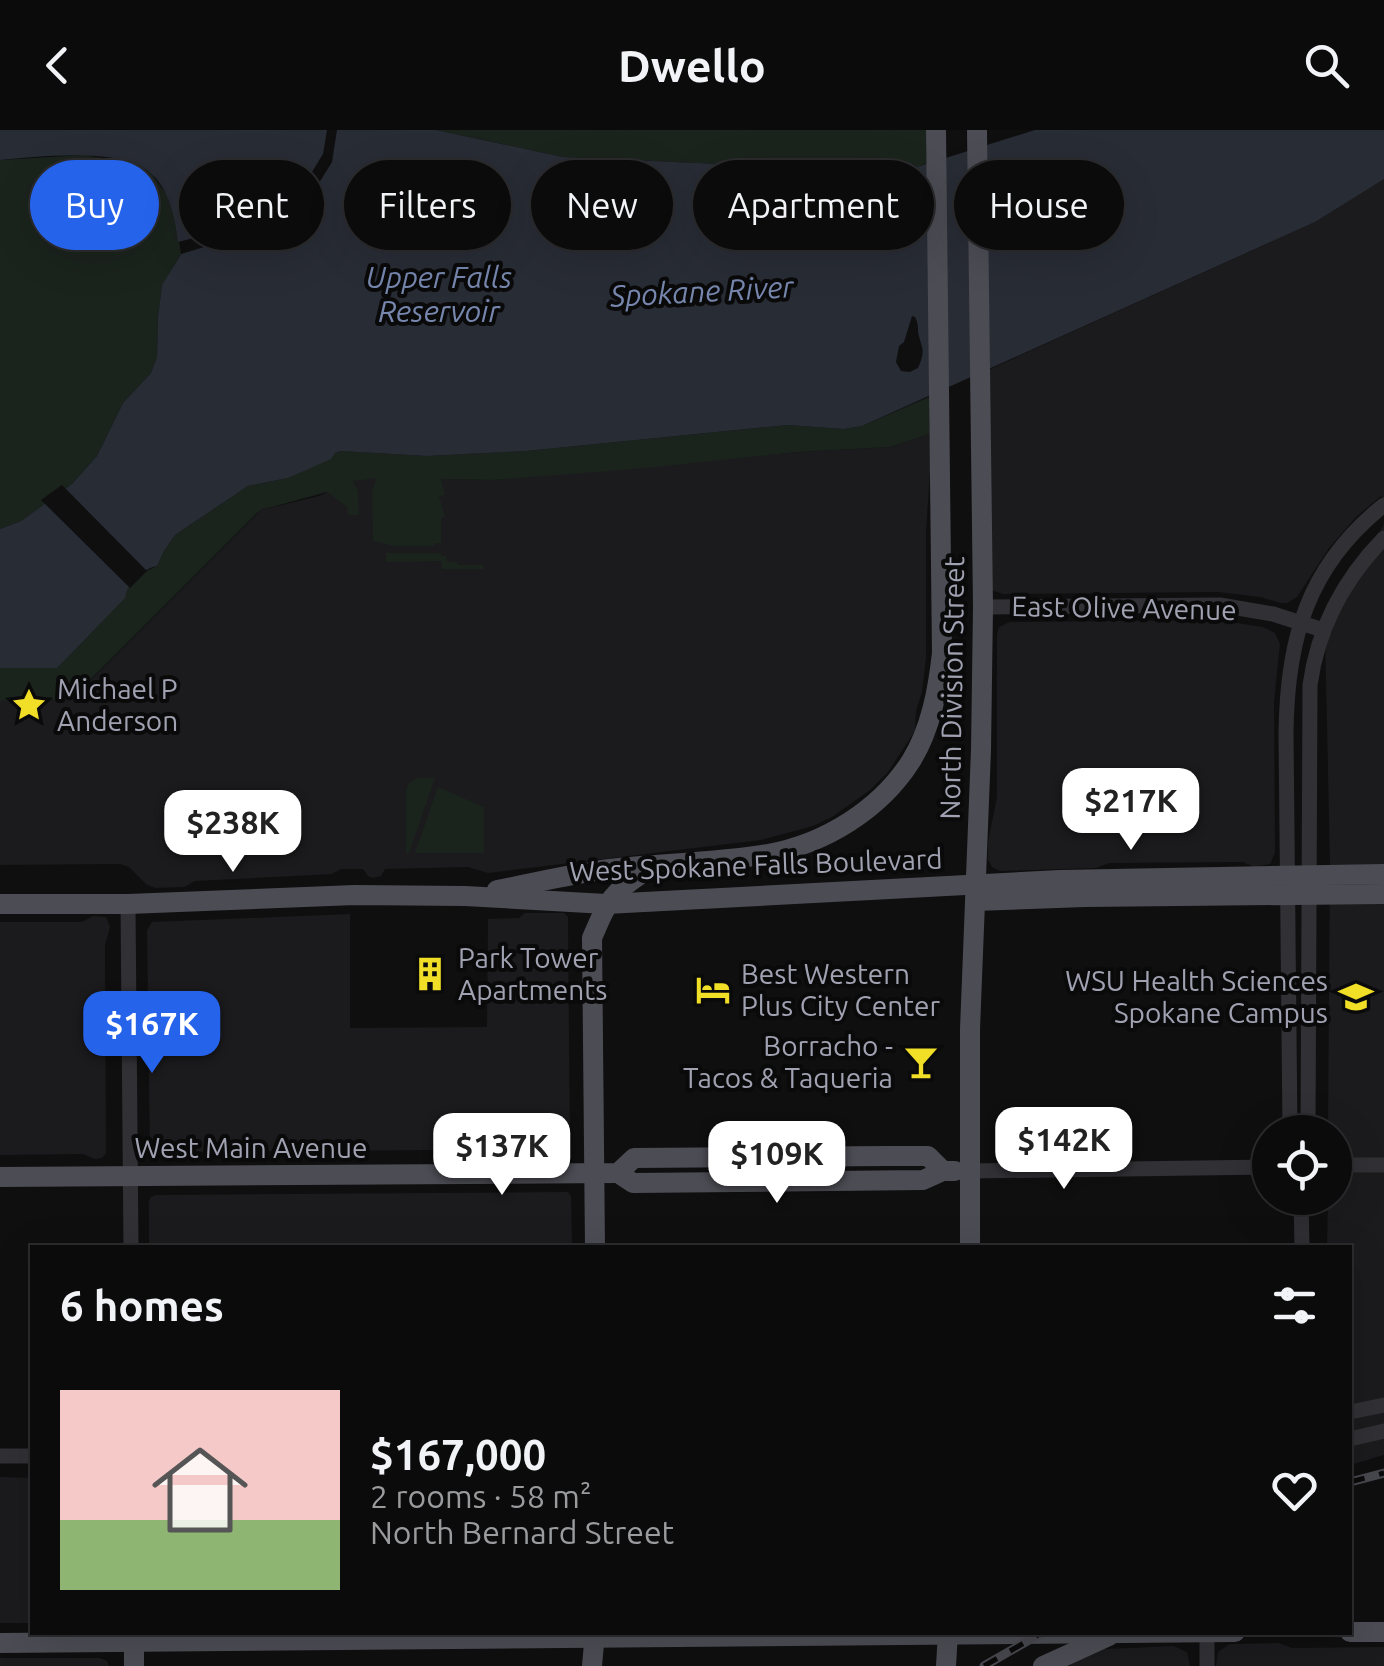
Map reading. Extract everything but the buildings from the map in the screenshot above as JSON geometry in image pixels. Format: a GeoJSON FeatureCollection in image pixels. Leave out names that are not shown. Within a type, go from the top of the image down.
{"type":"FeatureCollection","features":[{"type":"Feature","properties":{"kind":"main road"},"geometry":{"type":"LineString","coordinates":[[465,896],[608,870],[770,854],[816,839],[853,819],[888,790],[912,760],[934,701],[942,652],[936,130]]}},
{"type":"Feature","properties":{"kind":"main road","name":"North Division Street"},"geometry":{"type":"LineString","coordinates":[[970,1245],[970,1029],[981,750],[982,606],[977,130]]}},
{"type":"Feature","properties":{"kind":"main road"},"geometry":{"type":"LineString","coordinates":[[595,1245],[592,938],[606,904],[622,885],[653,866]]}},
{"type":"Feature","properties":{"kind":"main road"},"geometry":{"type":"LineString","coordinates":[[1299,884],[1384,874]]}},
{"type":"Feature","properties":{"kind":"main road","name":"West Spokane Falls Boulevard"},"geometry":{"type":"LineString","coordinates":[[0,904],[128,904],[355,894],[606,904],[975,892],[1105,878],[1299,884]]}},
{"type":"Feature","properties":{"kind":"main road"},"geometry":{"type":"LineString","coordinates":[[1299,884],[1384,894]]}},
{"type":"Feature","properties":{"kind":"main road","name":"West Main Avenue"},"geometry":{"type":"LineString","coordinates":[[0,1177],[618,1173],[634,1158],[887,1156],[928,1156],[943,1171],[971,1170]]}},
{"type":"Feature","properties":{"kind":"main road"},"geometry":{"type":"LineString","coordinates":[[1352,1632],[1384,1632]]}},
{"type":"Feature","properties":{"kind":"main road"},"geometry":{"type":"LineString","coordinates":[[0,1643],[134,1637],[441,1635]]}},
{"type":"Feature","properties":{"kind":"main road"},"geometry":{"type":"LineString","coordinates":[[592,1666],[595,1635]]}},
{"type":"Feature","properties":{"kind":"main road"},"geometry":{"type":"LineString","coordinates":[[946,1666],[948,1635]]}},
{"type":"Feature","properties":{"kind":"main road"},"geometry":{"type":"LineString","coordinates":[[1043,1666],[1112,1635]]}},
{"type":"Feature","properties":{"kind":"main road"},"geometry":{"type":"LineString","coordinates":[[134,1637],[134,1666]]}},
{"type":"Feature","properties":{"kind":"street"},"geometry":{"type":"LineString","coordinates":[[1307,1115],[1299,884],[1286,705],[1288,677],[1299,622],[1326,570],[1342,548],[1381,515]]}},
{"type":"Feature","properties":{"kind":"street"},"geometry":{"type":"LineString","coordinates":[[1291,1115],[1310,685],[1323,630],[1349,579],[1384,538]]}},
{"type":"Feature","properties":{"kind":"street","name":"East Olive Avenue"},"geometry":{"type":"LineString","coordinates":[[982,606],[1220,605],[1323,630]]}},
{"type":"Feature","properties":{"kind":"street"},"geometry":{"type":"LineString","coordinates":[[128,904],[131,1245]]}},
{"type":"Feature","properties":{"kind":"street"},"geometry":{"type":"LineString","coordinates":[[1352,1165],[1384,1165]]}},
{"type":"Feature","properties":{"kind":"street"},"geometry":{"type":"LineString","coordinates":[[971,1170],[1252,1166]]}},
{"type":"Feature","properties":{"kind":"street"},"geometry":{"type":"LineString","coordinates":[[1302,1215],[1302,1245]]}},
{"type":"Feature","properties":{"kind":"street"},"geometry":{"type":"LineString","coordinates":[[1352,1412],[1384,1405]]}},
{"type":"Feature","properties":{"kind":"street"},"geometry":{"type":"LineString","coordinates":[[1352,1438],[1384,1432]]}},
{"type":"Feature","properties":{"kind":"street"},"geometry":{"type":"LineString","coordinates":[[0,1456],[30,1456]]}},
{"type":"Feature","properties":{"kind":"street"},"geometry":{"type":"LineString","coordinates":[[1207,1635],[1207,1666]]}},
{"type":"Feature","properties":{"kind":"shaded area"},"geometry":{"type":"Polygon","coordinates":[[[436,130],[926,130],[926,160],[693,163],[563,157],[436,130]]]}},
{"type":"Feature","properties":{"kind":"shaded area"},"geometry":{"type":"Polygon","coordinates":[[[83,155],[115,160],[30,160],[30,250],[159,250],[159,184],[176,220],[181,254],[162,285],[157,357],[151,373],[123,403],[97,456],[72,484],[21,521],[0,529],[0,160],[83,155]]]}},
{"type":"Feature","properties":{"kind":"shaded area"},"geometry":{"type":"Polygon","coordinates":[[[1384,178],[1384,501],[1381,496],[1356,517],[1329,548],[1297,597],[1281,603],[1218,592],[994,591],[990,587],[988,370],[1315,222],[1384,178]]]}},
{"type":"Feature","properties":{"kind":"shaded area"},"geometry":{"type":"Polygon","coordinates":[[[929,397],[929,434],[890,447],[495,480],[441,479],[445,495],[439,496],[445,517],[441,518],[441,543],[434,546],[394,546],[373,541],[372,490],[377,478],[353,481],[358,491],[359,515],[348,515],[347,507],[327,492],[261,510],[70,700],[0,701],[0,668],[57,668],[131,583],[157,566],[175,535],[248,486],[288,478],[335,453],[427,456],[526,451],[787,425],[844,429],[862,426],[929,397]]]}},
{"type":"Feature","properties":{"kind":"shaded area"},"geometry":{"type":"Polygon","coordinates":[[[929,434],[926,658],[915,731],[888,772],[870,790],[813,826],[761,840],[488,873],[468,867],[385,869],[381,876],[373,878],[363,869],[341,869],[332,874],[195,881],[184,887],[156,888],[120,864],[0,865],[0,701],[71,700],[261,510],[319,496],[371,477],[495,480],[890,447],[929,434]]]}},
{"type":"Feature","properties":{"kind":"shaded area","name":"WSU Health Sciences Spokane Campus"},"geometry":{"type":"Polygon","coordinates":[[[1384,524],[1384,1455],[1352,1464],[1352,1245],[1327,1245],[1328,1215],[1352,1215],[1352,1115],[1328,1115],[1330,862],[1325,636],[1384,524]]]}},
{"type":"Feature","properties":{"kind":"shaded area"},"geometry":{"type":"Polygon","coordinates":[[[386,553],[441,553],[447,562],[483,565],[483,569],[442,569],[441,561],[386,562],[386,553]]]}},
{"type":"Feature","properties":{"kind":"shaded area"},"geometry":{"type":"Polygon","coordinates":[[[1217,620],[1263,627],[1275,633],[1280,644],[1274,701],[1275,853],[1270,864],[1254,867],[1243,862],[1109,863],[1096,868],[1000,871],[992,867],[988,842],[997,797],[999,627],[1010,622],[1217,620]]]}},
{"type":"Feature","properties":{"kind":"shaded area"},"geometry":{"type":"Polygon","coordinates":[[[418,778],[435,778],[406,853],[406,790],[418,778]]]}},
{"type":"Feature","properties":{"kind":"shaded area"},"geometry":{"type":"Polygon","coordinates":[[[438,787],[484,807],[484,853],[415,853],[438,787]]]}},
{"type":"Feature","properties":{"kind":"shaded area"},"geometry":{"type":"Polygon","coordinates":[[[525,913],[564,913],[568,917],[570,1149],[150,1152],[147,930],[152,922],[350,914],[350,1028],[487,1027],[488,919],[519,918],[525,913]]]}},
{"type":"Feature","properties":{"kind":"shaded area"},"geometry":{"type":"Polygon","coordinates":[[[93,916],[106,917],[110,927],[105,945],[106,1153],[95,1159],[83,1154],[0,1155],[0,922],[82,922],[93,916]]]}},
{"type":"Feature","properties":{"kind":"shaded area"},"geometry":{"type":"Polygon","coordinates":[[[568,1192],[572,1245],[149,1245],[149,1201],[156,1195],[568,1192]]]}},
{"type":"Feature","properties":{"kind":"shaded area"},"geometry":{"type":"Polygon","coordinates":[[[0,1477],[30,1478],[30,1623],[0,1623],[0,1477]]]}},
{"type":"Feature","properties":{"kind":"shaded area"},"geometry":{"type":"Polygon","coordinates":[[[1279,1643],[1292,1648],[1384,1647],[1384,1666],[1216,1666],[1218,1652],[1230,1644],[1279,1643]]]}},
{"type":"Feature","properties":{"kind":"shaded area"},"geometry":{"type":"Polygon","coordinates":[[[1174,1646],[1187,1652],[1190,1666],[1070,1666],[1070,1659],[1084,1650],[1174,1646]]]}},
{"type":"Feature","properties":{"kind":"shaded area"},"geometry":{"type":"Polygon","coordinates":[[[0,1658],[100,1658],[109,1666],[0,1666],[0,1658]]]}},
{"type":"Feature","properties":{"kind":"water"},"geometry":{"type":"Polygon","coordinates":[[[0,130],[327,130],[319,160],[179,160],[178,242],[173,213],[159,184],[159,160],[55,156],[0,160],[0,130]]]}},
{"type":"Feature","properties":{"kind":"water","name":"Upper Falls Reservoir"},"geometry":{"type":"Polygon","coordinates":[[[337,130],[436,130],[563,157],[631,160],[531,160],[531,250],[673,250],[673,162],[693,163],[693,250],[934,250],[934,162],[1035,130],[1384,130],[1384,179],[1315,222],[862,426],[844,429],[787,425],[526,451],[427,456],[341,451],[288,478],[248,486],[175,535],[157,566],[136,577],[125,598],[57,668],[0,668],[0,529],[21,521],[72,484],[97,456],[123,403],[151,373],[157,357],[162,285],[181,254],[194,250],[324,250],[324,175],[332,162],[337,130]],[[912,316],[899,346],[896,362],[901,371],[918,368],[922,357],[917,323],[912,316]]]}},
{"type":"Feature","properties":{"kind":"pier"},"geometry":{"type":"Polygon","coordinates":[[[62,485],[147,571],[130,588],[41,500],[62,485]]]}},
{"type":"Feature","properties":{"kind":"railway"},"geometry":{"type":"LineString","coordinates":[[1352,1481],[1384,1473]]}},
{"type":"Feature","properties":{"kind":"railway"},"geometry":{"type":"LineString","coordinates":[[984,1666],[1038,1635]]}},
{"type":"Feature","properties":{"kind":"place","name":"Michael P Anderson"},"geometry":{"type":"Point","coordinates":[29,705]}},
{"type":"Feature","properties":{"kind":"place","name":"Park Tower Apartments"},"geometry":{"type":"Point","coordinates":[430,974]}},
{"type":"Feature","properties":{"kind":"place","name":"Best Western Plus City Center"},"geometry":{"type":"Point","coordinates":[713,990]}},
{"type":"Feature","properties":{"kind":"place","name":"WSU Health Sciences Spokane Campus"},"geometry":{"type":"Point","coordinates":[1356,997]}},
{"type":"Feature","properties":{"kind":"place","name":"Borracho - Tacos & Taqueria"},"geometry":{"type":"Point","coordinates":[921,1062]}},
{"type":"Feature","properties":{"kind":"water label","name":"Spokane River"},"geometry":{"type":"Point","coordinates":[702,292]}}]}
